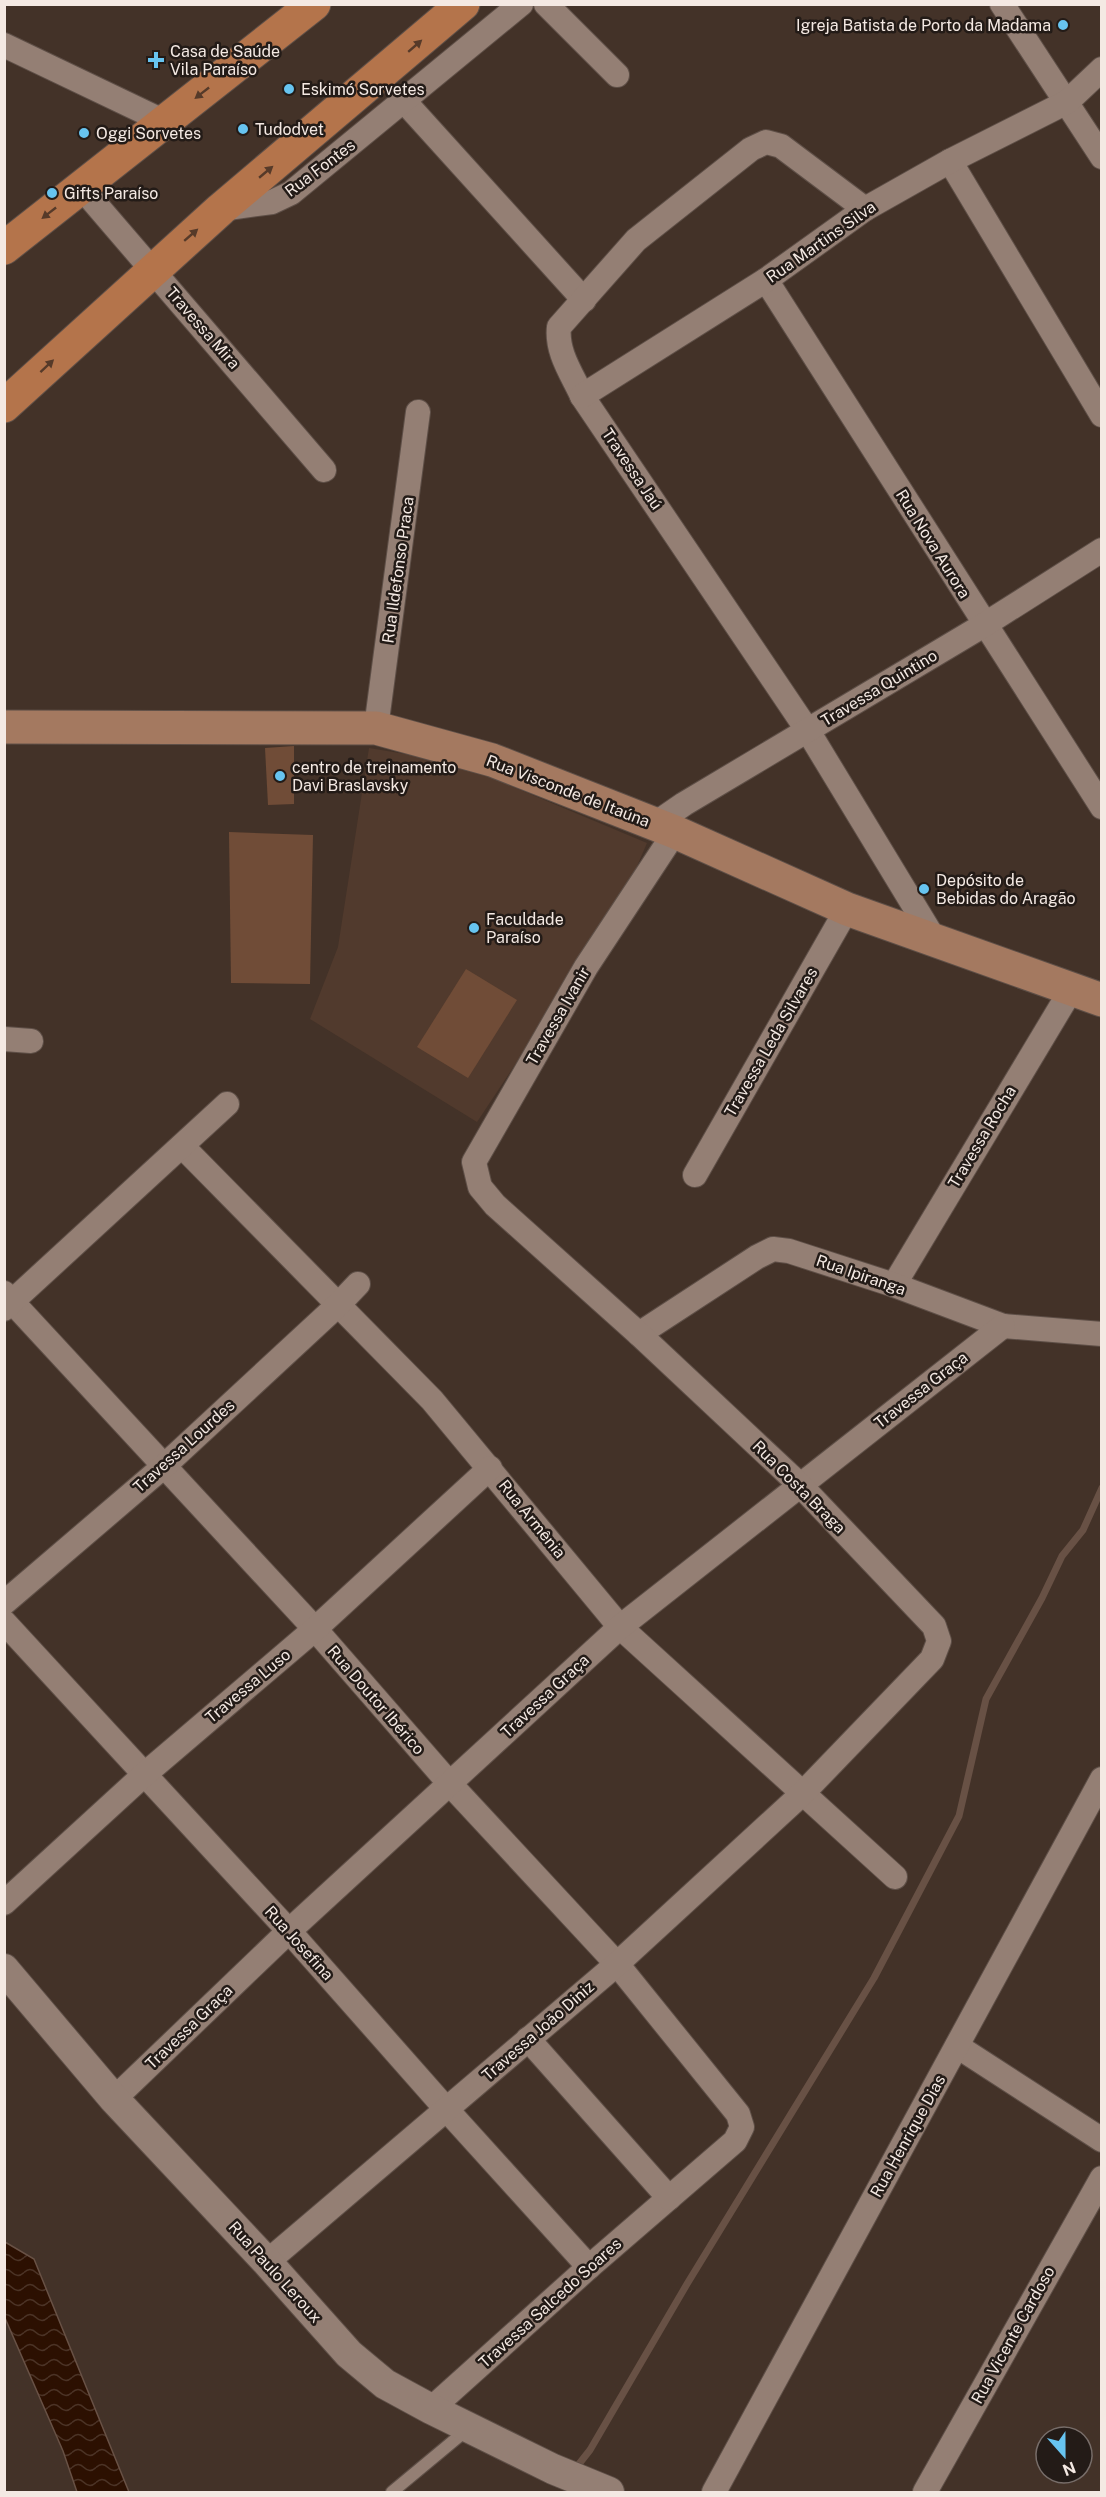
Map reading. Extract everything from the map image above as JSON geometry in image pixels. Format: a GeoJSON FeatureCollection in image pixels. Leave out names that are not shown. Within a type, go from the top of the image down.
{"type":"FeatureCollection","features":[{"type":"Feature","properties":{"kind":"main road"},"geometry":{"type":"LineString","coordinates":[[4,248],[314,4]]}},
{"type":"Feature","properties":{"kind":"main road"},"geometry":{"type":"LineString","coordinates":[[4,406],[152,269],[463,4]]}},
{"type":"Feature","properties":{"kind":"main road","name":"Rua Visconde de Itaúna"},"geometry":{"type":"LineString","coordinates":[[4,727],[376,728],[492,760],[665,828],[847,909],[1101,1000]]}},
{"type":"Feature","properties":{"kind":"street","name":"Rua Fontes"},"geometry":{"type":"LineString","coordinates":[[221,209],[272,202],[291,193],[521,4]]}},
{"type":"Feature","properties":{"kind":"street"},"geometry":{"type":"LineString","coordinates":[[546,4],[616,75]]}},
{"type":"Feature","properties":{"kind":"street"},"geometry":{"type":"LineString","coordinates":[[1002,4],[1101,158]]}},
{"type":"Feature","properties":{"kind":"street"},"geometry":{"type":"LineString","coordinates":[[4,45],[165,122]]}},
{"type":"Feature","properties":{"kind":"street","name":"Rua Martins Silva"},"geometry":{"type":"LineString","coordinates":[[582,396],[766,280],[865,208],[950,161],[1067,102],[1101,69]]}},
{"type":"Feature","properties":{"kind":"street"},"geometry":{"type":"LineString","coordinates":[[404,101],[584,300]]}},
{"type":"Feature","properties":{"kind":"street","name":"Travessa Jaú"},"geometry":{"type":"LineString","coordinates":[[865,208],[781,146],[766,142],[751,149],[636,240],[559,327],[558,340],[562,354],[582,396],[808,731],[936,942]]}},
{"type":"Feature","properties":{"kind":"street"},"geometry":{"type":"LineString","coordinates":[[950,161],[1101,415]]}},
{"type":"Feature","properties":{"kind":"street","name":"Travessa Mira"},"geometry":{"type":"LineString","coordinates":[[81,187],[324,470]]}},
{"type":"Feature","properties":{"kind":"street","name":"Rua Nova Aurora"},"geometry":{"type":"LineString","coordinates":[[766,280],[1101,807]]}},
{"type":"Feature","properties":{"kind":"street","name":"Rua Ildefonso Praca"},"geometry":{"type":"LineString","coordinates":[[376,728],[418,412]]}},
{"type":"Feature","properties":{"kind":"street","name":"Travessa Quintino"},"geometry":{"type":"LineString","coordinates":[[665,828],[684,804],[984,625],[1101,550]]}},
{"type":"Feature","properties":{"kind":"street","name":"Travessa Ivanir"},"geometry":{"type":"LineString","coordinates":[[495,1205],[480,1187],[474,1162],[665,828]]}},
{"type":"Feature","properties":{"kind":"street","name":"Travessa Leda Silvares"},"geometry":{"type":"LineString","coordinates":[[695,1175],[847,909]]}},
{"type":"Feature","properties":{"kind":"street","name":"Travessa Rocha"},"geometry":{"type":"LineString","coordinates":[[894,1285],[1071,990]]}},
{"type":"Feature","properties":{"kind":"street"},"geometry":{"type":"LineString","coordinates":[[4,1039],[31,1041]]}},
{"type":"Feature","properties":{"kind":"street"},"geometry":{"type":"LineString","coordinates":[[7,1302],[226,1104]]}},
{"type":"Feature","properties":{"kind":"street","name":"Rua Armênia"},"geometry":{"type":"LineString","coordinates":[[182,1146],[432,1400],[620,1627],[895,1877]]}},
{"type":"Feature","properties":{"kind":"street","name":"Rua Costa Braga"},"geometry":{"type":"LineString","coordinates":[[495,1205],[639,1334],[800,1485],[934,1626],[939,1641],[932,1659],[803,1793]]}},
{"type":"Feature","properties":{"kind":"street","name":"Rua Ipiranga"},"geometry":{"type":"LineString","coordinates":[[639,1334],[757,1257],[773,1249],[789,1251],[894,1285],[1002,1326],[1101,1334]]}},
{"type":"Feature","properties":{"kind":"street","name":"Travessa Lourdes"},"geometry":{"type":"LineString","coordinates":[[4,1603],[163,1467],[358,1284]]}},
{"type":"Feature","properties":{"kind":"street","name":"Rua Doutor Ibérico"},"geometry":{"type":"LineString","coordinates":[[7,1302],[315,1629],[450,1784],[617,1964],[738,2114]]}},
{"type":"Feature","properties":{"kind":"street","name":"Travessa Graça"},"geometry":{"type":"LineString","coordinates":[[114,2099],[290,1932],[620,1627],[1002,1326]]}},
{"type":"Feature","properties":{"kind":"street","name":"Travessa Luso"},"geometry":{"type":"LineString","coordinates":[[4,1903],[145,1774],[315,1629],[490,1468]]}},
{"type":"Feature","properties":{"kind":"street","name":"Rua Josefina"},"geometry":{"type":"LineString","coordinates":[[4,1622],[290,1932],[589,2267]]}},
{"type":"Feature","properties":{"kind":"street","name":"Rua Henrique Dias"},"geometry":{"type":"LineString","coordinates":[[714,2493],[1101,1779]]}},
{"type":"Feature","properties":{"kind":"street","name":"Travessa João Diniz"},"geometry":{"type":"LineString","coordinates":[[267,2262],[617,1964],[803,1793]]}},
{"type":"Feature","properties":{"kind":"street","name":"Rua Paulo Leroux"},"geometry":{"type":"LineString","coordinates":[[4,1969],[114,2099],[267,2262],[349,2354],[385,2384],[431,2409],[553,2469],[605,2491]]}},
{"type":"Feature","properties":{"kind":"street"},"geometry":{"type":"LineString","coordinates":[[528,2039],[669,2198]]}},
{"type":"Feature","properties":{"kind":"street"},"geometry":{"type":"LineString","coordinates":[[957,2046],[1101,2140]]}},
{"type":"Feature","properties":{"kind":"street","name":"Travessa Salcedo Soares"},"geometry":{"type":"LineString","coordinates":[[431,2409],[589,2267],[735,2141],[742,2127],[738,2114]]}},
{"type":"Feature","properties":{"kind":"street","name":"Rua Vicente Cardoso"},"geometry":{"type":"LineString","coordinates":[[925,2493],[1101,2178]]}},
{"type":"Feature","properties":{"kind":"lane"},"geometry":{"type":"LineString","coordinates":[[392,2493],[469,2428]]}},
{"type":"Feature","properties":{"kind":"shaded area","name":"centro de treinamento Davi Braslavsky"},"geometry":{"type":"Polygon","coordinates":[[[294,746],[294,804],[268,805],[265,748],[294,746]]]}},
{"type":"Feature","properties":{"kind":"shaded area","name":"Faculdade Paraíso"},"geometry":{"type":"Polygon","coordinates":[[[369,748],[454,762],[647,843],[619,908],[477,1122],[310,1019],[338,947],[369,748]]]}},
{"type":"Feature","properties":{"kind":"shaded area"},"geometry":{"type":"Polygon","coordinates":[[[229,832],[313,835],[310,984],[231,983],[229,832]]]}},
{"type":"Feature","properties":{"kind":"shaded area"},"geometry":{"type":"Polygon","coordinates":[[[466,969],[517,1000],[468,1078],[417,1047],[466,969]]]}},
{"type":"Feature","properties":{"kind":"water"},"geometry":{"type":"Polygon","coordinates":[[[5,2242],[34,2259],[129,2492],[77,2492],[63,2451],[5,2318],[5,2242]]]}},
{"type":"Feature","properties":{"kind":"waterway"},"geometry":{"type":"LineString","coordinates":[[575,2469],[590,2450],[687,2284],[874,1978],[959,1816],[986,1699],[1042,1598],[1062,1556],[1083,1530],[1102,1488]]}},
{"type":"Feature","properties":{"kind":"place","name":"Igreja Batista de Porto da Madama"},"geometry":{"type":"Point","coordinates":[1063,25]}},
{"type":"Feature","properties":{"kind":"place","name":"Casa de Saúde Vila Paraíso"},"geometry":{"type":"Point","coordinates":[156,60]}},
{"type":"Feature","properties":{"kind":"place","name":"Eskimó Sorvetes"},"geometry":{"type":"Point","coordinates":[289,89]}},
{"type":"Feature","properties":{"kind":"place","name":"Tudodvet"},"geometry":{"type":"Point","coordinates":[243,129]}},
{"type":"Feature","properties":{"kind":"place","name":"Oggi Sorvetes"},"geometry":{"type":"Point","coordinates":[84,133]}},
{"type":"Feature","properties":{"kind":"place","name":"Gifts Paraíso"},"geometry":{"type":"Point","coordinates":[52,193]}},
{"type":"Feature","properties":{"kind":"place","name":"centro de treinamento Davi Braslavsky"},"geometry":{"type":"Point","coordinates":[280,776]}},
{"type":"Feature","properties":{"kind":"place","name":"Depósito de Bebidas do Aragão"},"geometry":{"type":"Point","coordinates":[924,889]}},
{"type":"Feature","properties":{"kind":"place","name":"Faculdade Paraíso"},"geometry":{"type":"Point","coordinates":[474,928]}}]}
